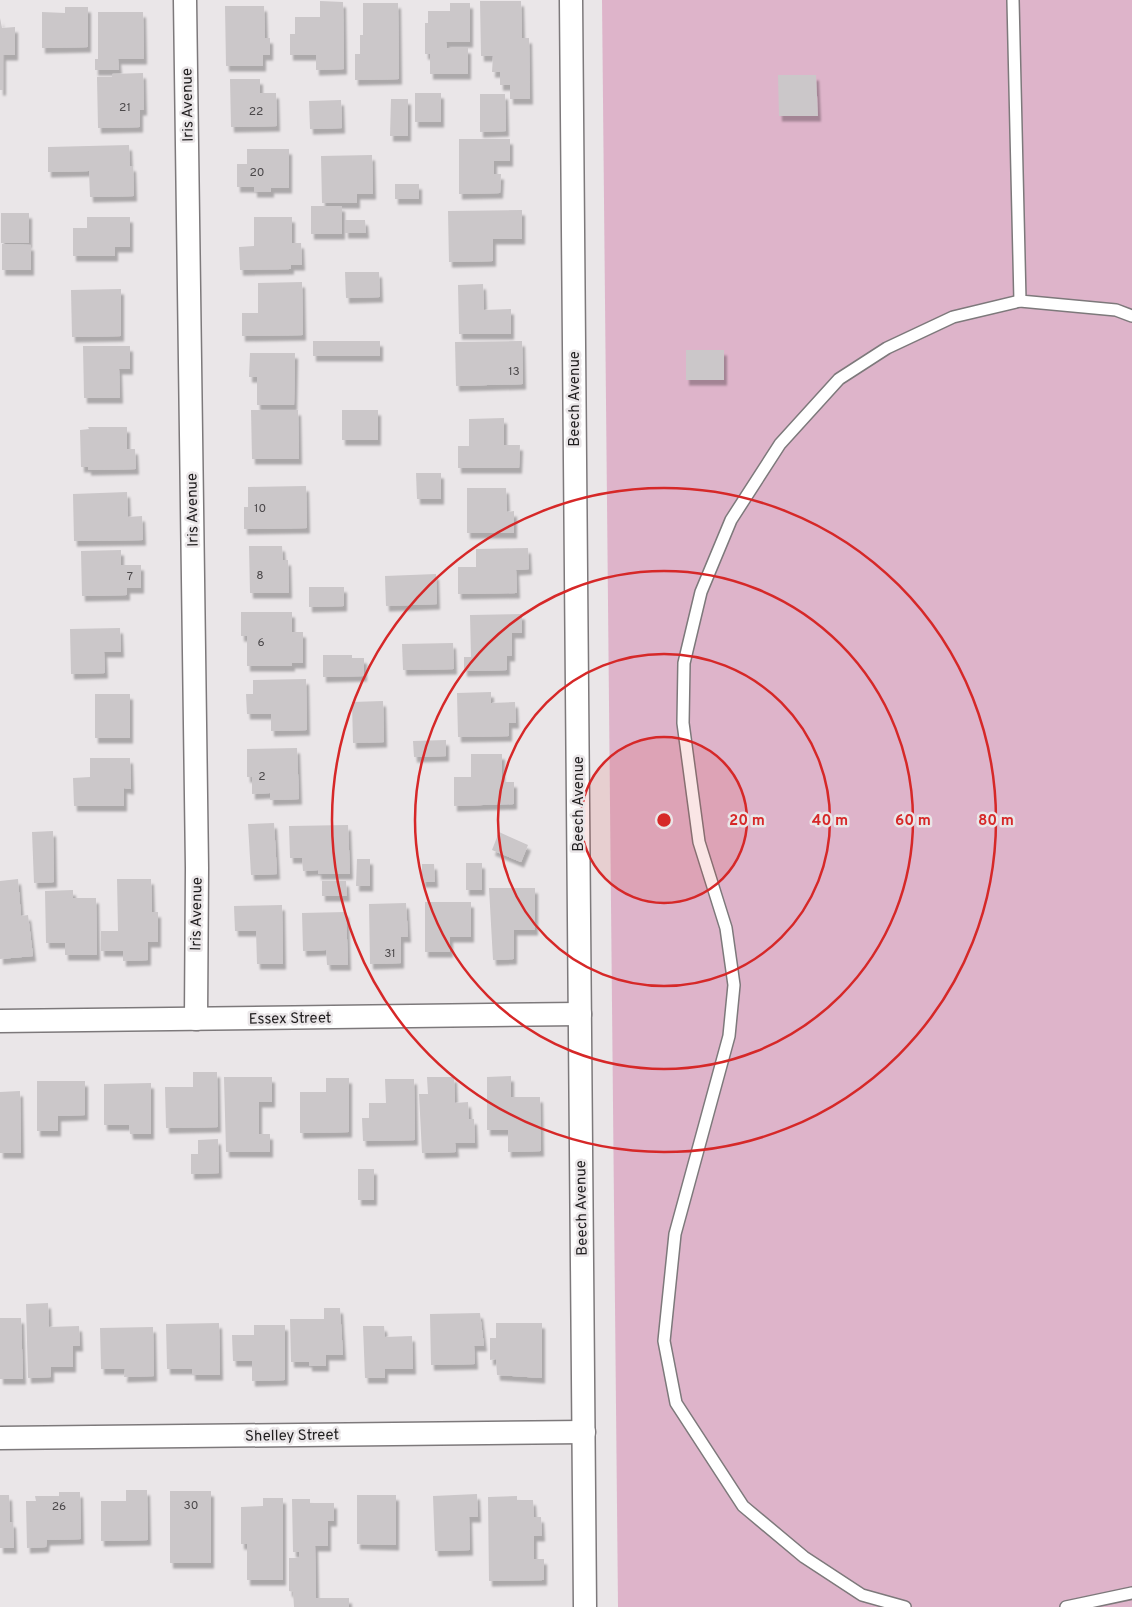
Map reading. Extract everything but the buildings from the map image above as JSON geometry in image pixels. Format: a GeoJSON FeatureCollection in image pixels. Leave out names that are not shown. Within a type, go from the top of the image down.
{"type":"FeatureCollection","features":[{"type":"Feature","properties":{"kind":"street","name":"Iris Avenue"},"geometry":{"type":"LineString","coordinates":[[185,0],[197,868],[196,1019]]}},
{"type":"Feature","properties":{"kind":"street","name":"Beech Avenue"},"geometry":{"type":"LineString","coordinates":[[571,0],[585,1607]]}},
{"type":"Feature","properties":{"kind":"street","name":"Essex Street"},"geometry":{"type":"LineString","coordinates":[[0,1021],[580,1014]]}},
{"type":"Feature","properties":{"kind":"street","name":"Shelley Street"},"geometry":{"type":"LineString","coordinates":[[0,1438],[584,1432]]}},
{"type":"Feature","properties":{"kind":"lane"},"geometry":{"type":"LineString","coordinates":[[1013,0],[1020,301]]}},
{"type":"Feature","properties":{"kind":"lane"},"geometry":{"type":"LineString","coordinates":[[905,1607],[862,1595],[804,1557],[743,1506],[676,1403],[664,1341],[675,1234],[729,1036],[734,985],[726,928],[699,842],[683,723],[684,663],[701,592],[731,520],[780,444],[839,379],[886,348],[953,318],[1020,301],[1116,310],[1132,316]]}},
{"type":"Feature","properties":{"kind":"lane"},"geometry":{"type":"LineString","coordinates":[[1066,1607],[1132,1593]]}},
{"type":"Feature","properties":{"kind":"shaded area"},"geometry":{"type":"Polygon","coordinates":[[[602,0],[1132,0],[1132,1607],[618,1607],[602,0]]]}}]}
